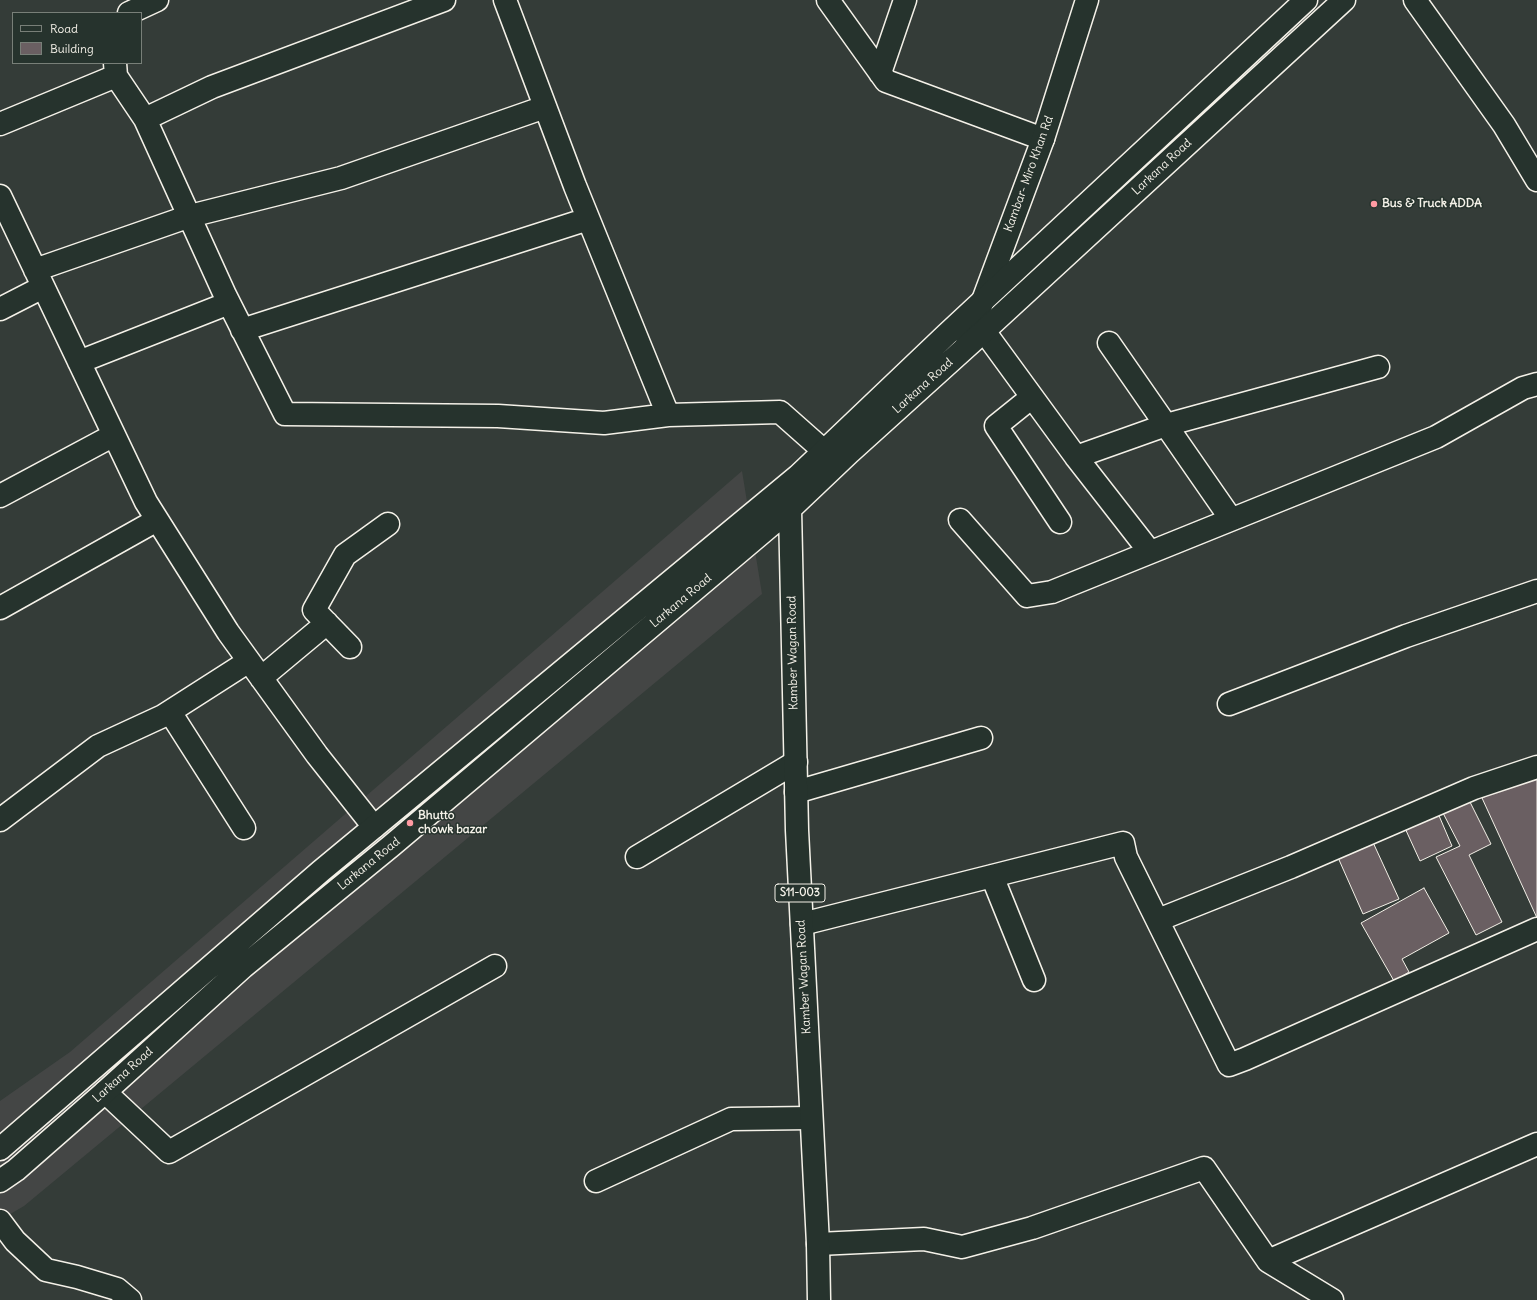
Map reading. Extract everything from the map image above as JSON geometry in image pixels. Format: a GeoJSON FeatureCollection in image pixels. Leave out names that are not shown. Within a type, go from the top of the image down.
{"type":"FeatureCollection","features":[{"type":"Feature","properties":{"kind":"street"},"geometry":{"type":"LineString","coordinates":[[131,12],[157,0]]}},
{"type":"Feature","properties":{"kind":"street"},"geometry":{"type":"LineString","coordinates":[[145,119],[212,87],[444,0]]}},
{"type":"Feature","properties":{"kind":"street"},"geometry":{"type":"LineString","coordinates":[[505,0],[588,219],[668,415]]}},
{"type":"Feature","properties":{"kind":"street"},"geometry":{"type":"LineString","coordinates":[[828,0],[886,81],[1043,139]]}},
{"type":"Feature","properties":{"kind":"street"},"geometry":{"type":"LineString","coordinates":[[880,73],[905,0]]}},
{"type":"Feature","properties":{"kind":"street","name":"Kambar- Miro Khan Rd"},"geometry":{"type":"LineString","coordinates":[[966,346],[1043,139],[1088,0]]}},
{"type":"Feature","properties":{"kind":"street","name":"Larkana Road"},"geometry":{"type":"LineString","coordinates":[[0,1149],[374,826],[784,487],[1306,0]]}},
{"type":"Feature","properties":{"kind":"street","name":"Larkana Road"},"geometry":{"type":"LineString","coordinates":[[0,1181],[16,1170],[106,1092],[243,967],[391,846],[790,509],[850,452],[1344,0]]}},
{"type":"Feature","properties":{"kind":"street"},"geometry":{"type":"LineString","coordinates":[[1414,0],[1504,125],[1537,180]]}},
{"type":"Feature","properties":{"kind":"street"},"geometry":{"type":"LineString","coordinates":[[1244,58],[1260,76]]}},
{"type":"Feature","properties":{"kind":"street"},"geometry":{"type":"LineString","coordinates":[[0,124],[116,70],[145,119],[229,303],[285,414],[498,416],[604,423],[668,415],[780,412],[824,451]]}},
{"type":"Feature","properties":{"kind":"street"},"geometry":{"type":"LineString","coordinates":[[0,309],[39,279],[190,216],[341,178],[545,107]]}},
{"type":"Feature","properties":{"kind":"street"},"geometry":{"type":"LineString","coordinates":[[0,196],[146,502],[228,632],[316,755],[374,826]]}},
{"type":"Feature","properties":{"kind":"street"},"geometry":{"type":"LineString","coordinates":[[242,330],[588,219]]}},
{"type":"Feature","properties":{"kind":"street"},"geometry":{"type":"LineString","coordinates":[[78,362],[229,303]]}},
{"type":"Feature","properties":{"kind":"street"},"geometry":{"type":"LineString","coordinates":[[984,331],[1076,457],[1150,552]]}},
{"type":"Feature","properties":{"kind":"street"},"geometry":{"type":"LineString","coordinates":[[1109,343],[1231,519]]}},
{"type":"Feature","properties":{"kind":"street"},"geometry":{"type":"LineString","coordinates":[[1076,457],[1166,425],[1378,367]]}},
{"type":"Feature","properties":{"kind":"street"},"geometry":{"type":"LineString","coordinates":[[960,520],[1027,596],[1052,592],[1436,436],[1523,388],[1537,384]]}},
{"type":"Feature","properties":{"kind":"street"},"geometry":{"type":"LineString","coordinates":[[1032,397],[996,426],[1060,522]]}},
{"type":"Feature","properties":{"kind":"street"},"geometry":{"type":"LineString","coordinates":[[0,496],[114,435]]}},
{"type":"Feature","properties":{"kind":"street","name":"Kamber Wagan Road"},"geometry":{"type":"LineString","coordinates":[[784,487],[790,509],[796,792],[818,1244],[819,1300]]}},
{"type":"Feature","properties":{"kind":"street"},"geometry":{"type":"LineString","coordinates":[[0,608],[157,520]]}},
{"type":"Feature","properties":{"kind":"street"},"geometry":{"type":"LineString","coordinates":[[350,647],[314,610],[345,555],[388,524]]}},
{"type":"Feature","properties":{"kind":"street"},"geometry":{"type":"LineString","coordinates":[[1229,704],[1406,636],[1537,592]]}},
{"type":"Feature","properties":{"kind":"street"},"geometry":{"type":"LineString","coordinates":[[0,820],[98,746],[255,670],[327,623]]}},
{"type":"Feature","properties":{"kind":"street"},"geometry":{"type":"LineString","coordinates":[[170,712],[244,828]]}},
{"type":"Feature","properties":{"kind":"street"},"geometry":{"type":"LineString","coordinates":[[796,792],[981,738]]}},
{"type":"Feature","properties":{"kind":"street"},"geometry":{"type":"LineString","coordinates":[[637,857],[796,762]]}},
{"type":"Feature","properties":{"kind":"street"},"geometry":{"type":"LineString","coordinates":[[1158,920],[1291,867],[1474,788],[1537,767]]}},
{"type":"Feature","properties":{"kind":"street"},"geometry":{"type":"LineString","coordinates":[[802,924],[1123,843],[1126,857],[1229,1065],[1537,930]]}},
{"type":"Feature","properties":{"kind":"street"},"geometry":{"type":"LineString","coordinates":[[992,876],[1034,980]]}},
{"type":"Feature","properties":{"kind":"street"},"geometry":{"type":"LineString","coordinates":[[106,1092],[169,1152],[495,966]]}},
{"type":"Feature","properties":{"kind":"street"},"geometry":{"type":"LineString","coordinates":[[596,1181],[732,1119],[811,1118]]}},
{"type":"Feature","properties":{"kind":"street"},"geometry":{"type":"LineString","coordinates":[[1268,1261],[1537,1144]]}},
{"type":"Feature","properties":{"kind":"street"},"geometry":{"type":"LineString","coordinates":[[818,1244],[924,1239],[962,1248],[1032,1228],[1204,1168],[1268,1261],[1332,1300]]}},
{"type":"Feature","properties":{"kind":"street"},"geometry":{"type":"LineString","coordinates":[[0,1220],[15,1241],[46,1270],[77,1277],[117,1289],[130,1300]]}},
{"type":"Feature","properties":{"kind":"shaded area","name":"Bhutto chowk bazar"},"geometry":{"type":"Polygon","coordinates":[[[742,471],[762,594],[24,1206],[0,1220],[0,1101],[70,1052],[742,471]]]}},
{"type":"Feature","properties":{"kind":"building"},"geometry":{"type":"Polygon","coordinates":[[[1531,775],[1537,777],[1537,918],[1482,798],[1531,775]]]}},
{"type":"Feature","properties":{"kind":"building"},"geometry":{"type":"Polygon","coordinates":[[[1469,800],[1491,844],[1469,855],[1502,922],[1476,935],[1436,857],[1460,846],[1443,813],[1469,800]]]}},
{"type":"Feature","properties":{"kind":"building"},"geometry":{"type":"Polygon","coordinates":[[[1437,811],[1452,846],[1420,861],[1404,826],[1437,811]]]}},
{"type":"Feature","properties":{"kind":"building"},"geometry":{"type":"Polygon","coordinates":[[[1371,838],[1399,899],[1363,914],[1336,853],[1371,838]]]}},
{"type":"Feature","properties":{"kind":"building"},"geometry":{"type":"Polygon","coordinates":[[[1424,888],[1449,933],[1402,959],[1409,972],[1394,981],[1361,923],[1424,888]]]}},
{"type":"Feature","properties":{"kind":"place","name":"Bus & Truck ADDA"},"geometry":{"type":"Point","coordinates":[1374,204]}},
{"type":"Feature","properties":{"kind":"place","name":"Bhutto chowk bazar"},"geometry":{"type":"Point","coordinates":[410,823]}}]}
